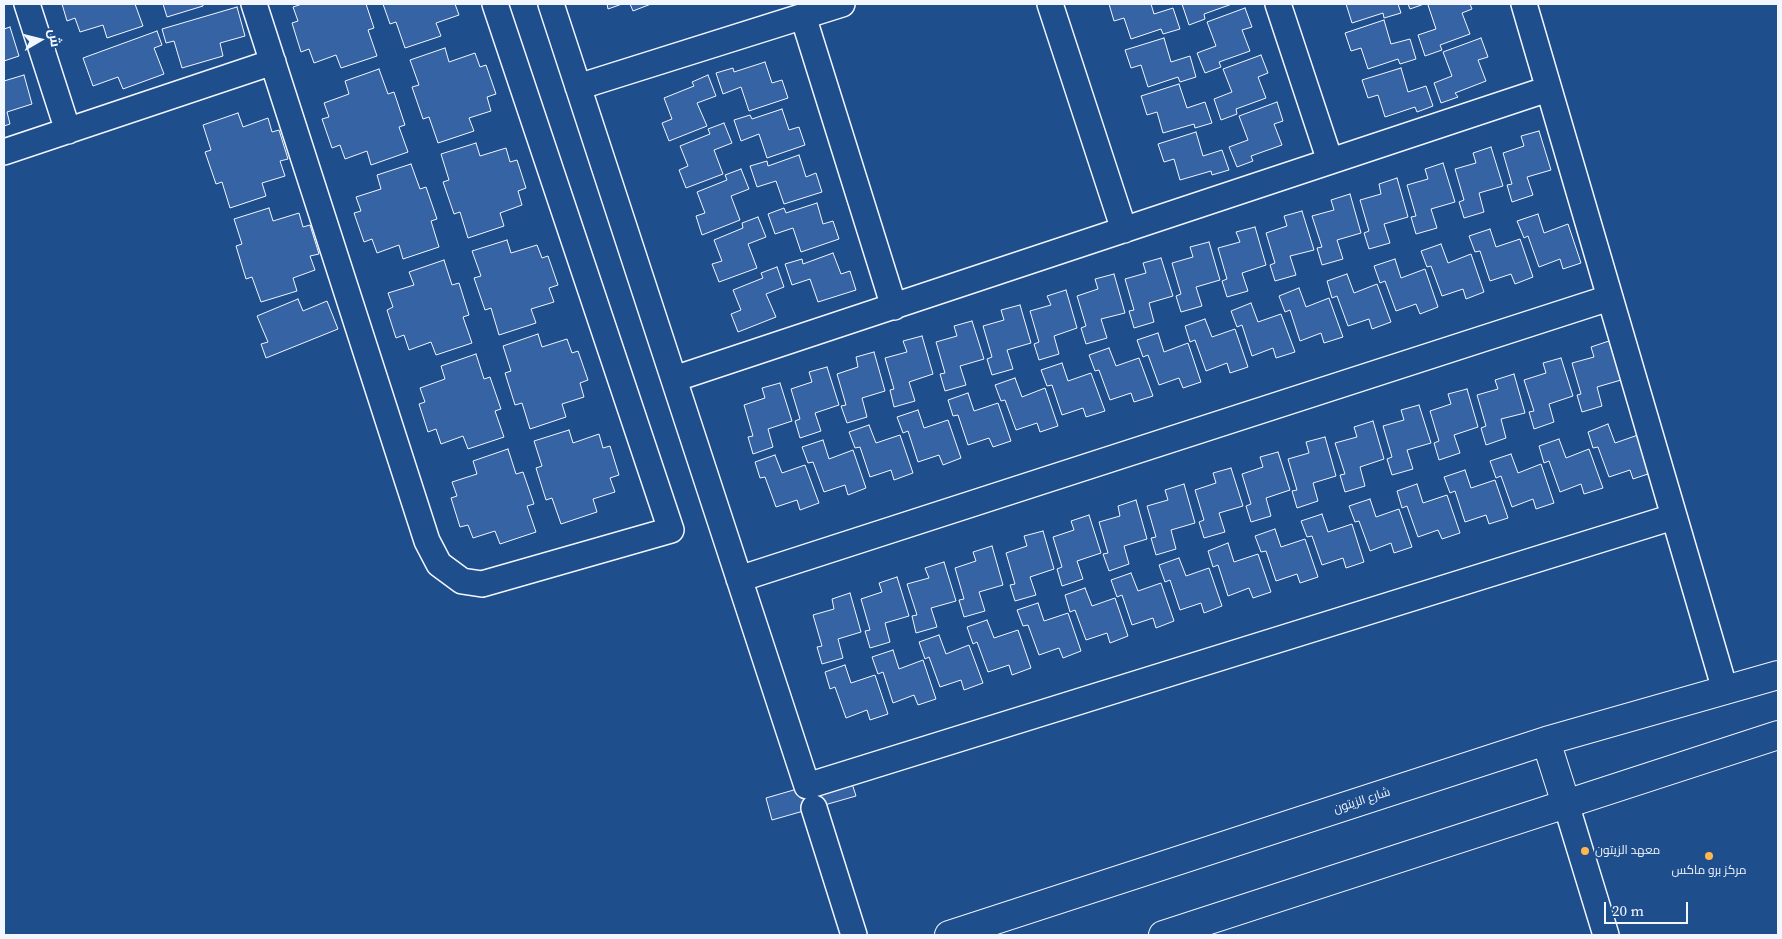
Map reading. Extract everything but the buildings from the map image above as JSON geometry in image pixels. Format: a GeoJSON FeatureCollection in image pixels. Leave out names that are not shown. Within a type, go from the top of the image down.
{"type":"FeatureCollection","features":[{"type":"Feature","properties":{"kind":"main road","name":"شارع الزيتون"},"geometry":{"type":"LineString","coordinates":[[949,935],[1546,741],[1778,675]]}},
{"type":"Feature","properties":{"kind":"main road"},"geometry":{"type":"LineString","coordinates":[[1163,935],[1778,735]]}},
{"type":"Feature","properties":{"kind":"main road"},"geometry":{"type":"LineString","coordinates":[[1546,741],[1566,804]]}},
{"type":"Feature","properties":{"kind":"street"},"geometry":{"type":"LineString","coordinates":[[27,4],[68,131]]}},
{"type":"Feature","properties":{"kind":"street"},"geometry":{"type":"LineString","coordinates":[[254,4],[428,540],[439,564],[462,581],[482,584],[671,530],[495,4]]}},
{"type":"Feature","properties":{"kind":"street"},"geometry":{"type":"LineString","coordinates":[[551,4],[807,786],[1673,516]]}},
{"type":"Feature","properties":{"kind":"street"},"geometry":{"type":"LineString","coordinates":[[578,87],[842,4]]}},
{"type":"Feature","properties":{"kind":"street"},"geometry":{"type":"LineString","coordinates":[[1050,4],[1124,230]]}},
{"type":"Feature","properties":{"kind":"street"},"geometry":{"type":"LineString","coordinates":[[1278,4],[1330,161]]}},
{"type":"Feature","properties":{"kind":"street"},"geometry":{"type":"LineString","coordinates":[[1524,4],[1724,690]]}},
{"type":"Feature","properties":{"kind":"street"},"geometry":{"type":"LineString","coordinates":[[803,16],[894,307]]}},
{"type":"Feature","properties":{"kind":"street"},"geometry":{"type":"LineString","coordinates":[[4,152],[273,62]]}},
{"type":"Feature","properties":{"kind":"street"},"geometry":{"type":"LineString","coordinates":[[674,380],[1548,89]]}},
{"type":"Feature","properties":{"kind":"street"},"geometry":{"type":"LineString","coordinates":[[739,579],[1609,298]]}},
{"type":"Feature","properties":{"kind":"street"},"geometry":{"type":"LineString","coordinates":[[1566,804],[1606,935]]}},
{"type":"Feature","properties":{"kind":"street"},"geometry":{"type":"LineString","coordinates":[[814,808],[854,935]]}},
{"type":"Feature","properties":{"kind":"place","name":"معهد الزيتون"},"geometry":{"type":"Point","coordinates":[1585,851]}},
{"type":"Feature","properties":{"kind":"place","name":"مركز برو ماكس"},"geometry":{"type":"Point","coordinates":[1709,856]}}]}
